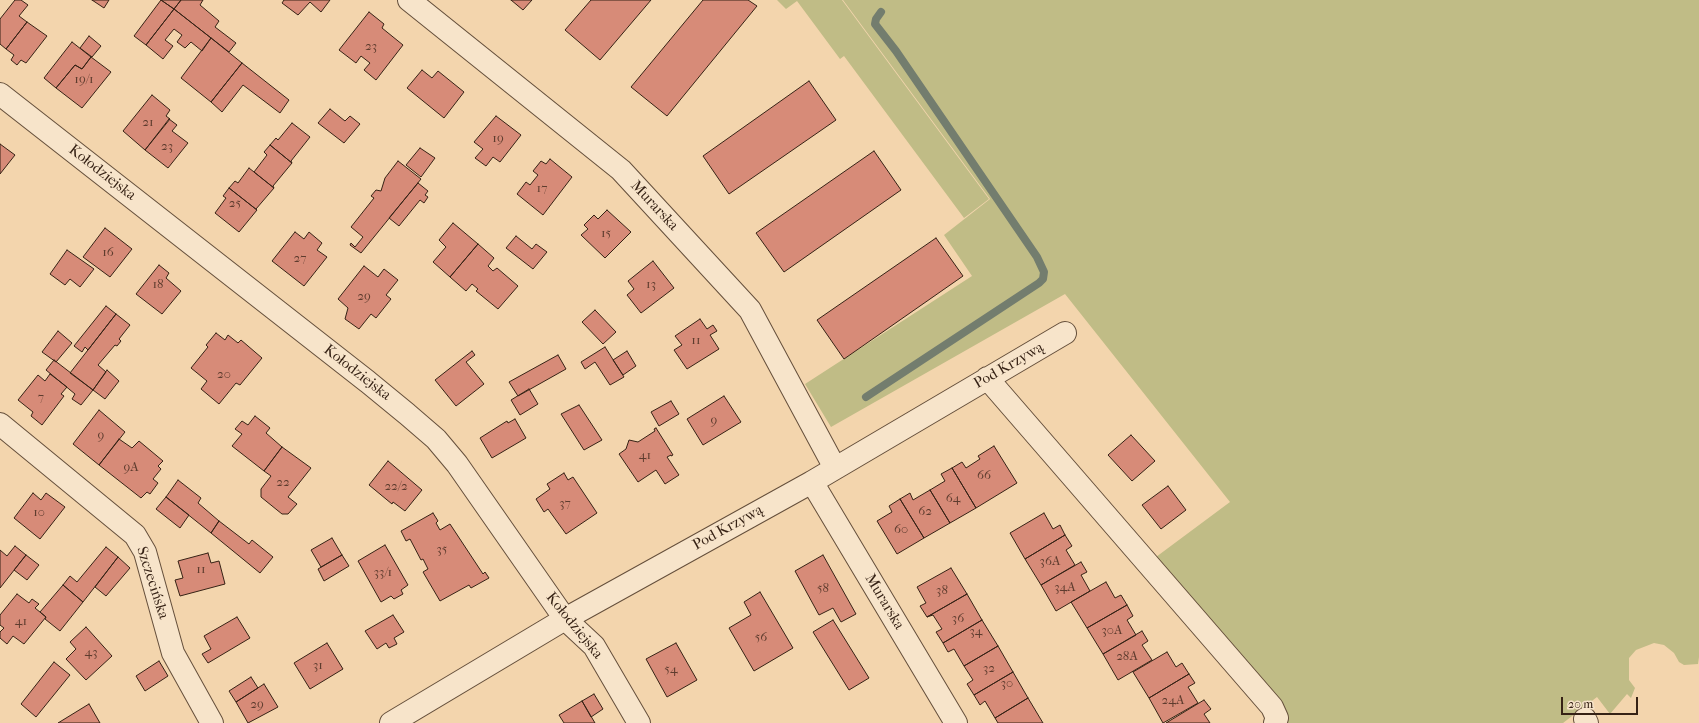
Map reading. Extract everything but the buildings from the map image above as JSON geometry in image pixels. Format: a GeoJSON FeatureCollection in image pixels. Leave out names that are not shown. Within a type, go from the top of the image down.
{"type":"FeatureCollection","features":[{"type":"Feature","properties":{"kind":"street","name":"Murarska"},"geometry":{"type":"LineString","coordinates":[[409,0],[621,170],[750,310],[835,468]]}},
{"type":"Feature","properties":{"kind":"street","name":"Kołodziejska"},"geometry":{"type":"LineString","coordinates":[[0,94],[408,414],[436,439],[457,464],[565,619],[594,646],[639,723]]}},
{"type":"Feature","properties":{"kind":"street","name":"Pod Krzywą"},"geometry":{"type":"LineString","coordinates":[[391,723],[565,619],[812,482],[1065,333]]}},
{"type":"Feature","properties":{"kind":"street"},"geometry":{"type":"LineString","coordinates":[[987,378],[1272,707],[1276,718],[1275,723]]}},
{"type":"Feature","properties":{"kind":"street","name":"Szczecińska"},"geometry":{"type":"LineString","coordinates":[[0,424],[136,535],[145,552],[173,653],[212,723]]}},
{"type":"Feature","properties":{"kind":"street","name":"Murarska"},"geometry":{"type":"LineString","coordinates":[[812,482],[956,723]]}},
{"type":"Feature","properties":{"kind":"shaded area"},"geometry":{"type":"Polygon","coordinates":[[[777,0],[842,0],[989,199],[964,218],[844,56],[840,59],[797,1],[786,9],[777,0]]]}},
{"type":"Feature","properties":{"kind":"shaded area"},"geometry":{"type":"Polygon","coordinates":[[[843,0],[1699,0],[1698,664],[1684,665],[1679,662],[1674,653],[1664,645],[1654,643],[1636,650],[1629,658],[1629,680],[1635,688],[1631,698],[1627,694],[1610,714],[1597,697],[1563,723],[1280,723],[1156,557],[1230,502],[1065,294],[831,427],[805,384],[972,276],[944,235],[990,199],[843,0]]]}},
{"type":"Feature","properties":{"kind":"waterway"},"geometry":{"type":"LineString","coordinates":[[866,397],[1039,283],[1043,279],[1044,272],[1037,257],[896,51],[875,24],[876,19],[881,12]]}}]}
